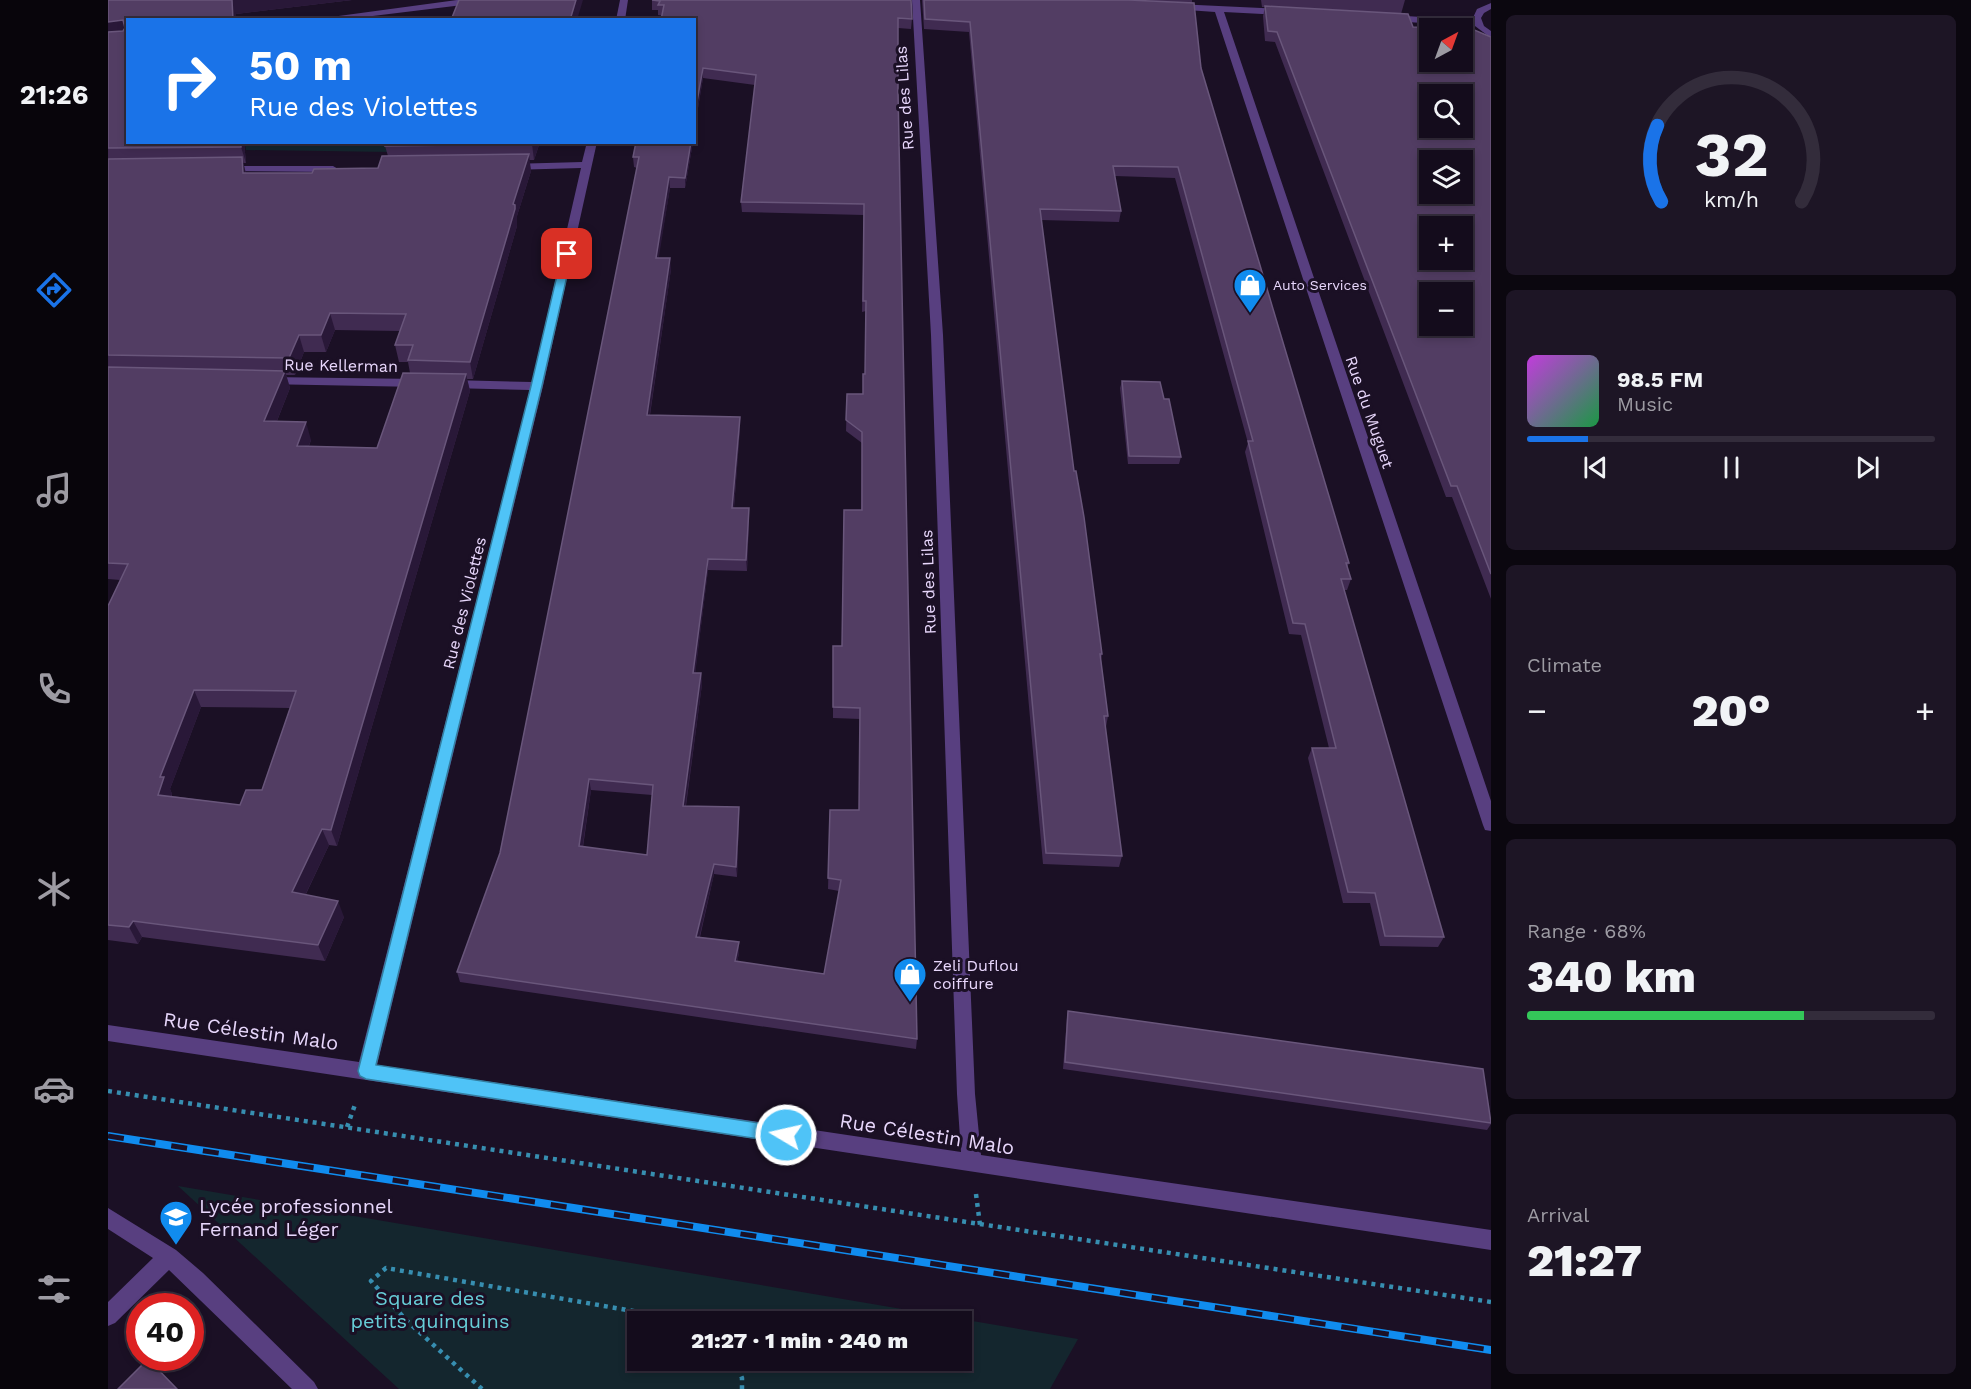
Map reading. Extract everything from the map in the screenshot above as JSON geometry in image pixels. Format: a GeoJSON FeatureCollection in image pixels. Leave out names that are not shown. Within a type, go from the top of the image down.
{"type":"FeatureCollection","features":[{"type":"Feature","properties":{"kind":"street"},"geometry":{"type":"LineString","coordinates":[[327,18],[417,4],[479,0]]}},
{"type":"Feature","properties":{"kind":"street"},"geometry":{"type":"LineString","coordinates":[[620,18],[624,0]]}},
{"type":"Feature","properties":{"kind":"street","name":"Rue des Lilas"},"geometry":{"type":"LineString","coordinates":[[916,0],[937,334],[966,1082],[972,1164]]}},
{"type":"Feature","properties":{"kind":"street"},"geometry":{"type":"LineString","coordinates":[[1162,6],[1295,13]]}},
{"type":"Feature","properties":{"kind":"street"},"geometry":{"type":"LineString","coordinates":[[1477,23],[1478,13],[1491,6]]}},
{"type":"Feature","properties":{"kind":"street","name":"Rue du Muguet"},"geometry":{"type":"LineString","coordinates":[[1218,9],[1491,825]]}},
{"type":"Feature","properties":{"kind":"street"},"geometry":{"type":"LineString","coordinates":[[1373,17],[1477,23],[1491,35]]}},
{"type":"Feature","properties":{"kind":"street","name":"Rue des Violettes"},"geometry":{"type":"LineString","coordinates":[[366,1071],[537,386],[592,144]]}},
{"type":"Feature","properties":{"kind":"street"},"geometry":{"type":"LineString","coordinates":[[494,167],[587,165]]}},
{"type":"Feature","properties":{"kind":"street"},"geometry":{"type":"LineString","coordinates":[[218,169],[344,169]]}},
{"type":"Feature","properties":{"kind":"street","name":"Rue Kellerman"},"geometry":{"type":"LineString","coordinates":[[252,380],[537,386]]}},
{"type":"Feature","properties":{"kind":"street","name":"Rue Célestin Malo"},"geometry":{"type":"LineString","coordinates":[[108,1033],[1491,1240]]}},
{"type":"Feature","properties":{"kind":"street"},"geometry":{"type":"LineString","coordinates":[[108,1218],[168,1257],[196,1280],[307,1389]]}},
{"type":"Feature","properties":{"kind":"street"},"geometry":{"type":"LineString","coordinates":[[108,1316],[168,1257]]}},
{"type":"Feature","properties":{"kind":"path"},"geometry":{"type":"LineString","coordinates":[[108,1091],[1491,1302]]}},
{"type":"Feature","properties":{"kind":"path"},"geometry":{"type":"LineString","coordinates":[[482,1389],[406,1320],[371,1281],[386,1268],[633,1311]]}},
{"type":"Feature","properties":{"kind":"path"},"geometry":{"type":"LineString","coordinates":[[739,1371],[742,1378],[742,1389]]}},
{"type":"Feature","properties":{"kind":"green space"},"geometry":{"type":"Polygon","coordinates":[[[245,144],[408,144],[392,152],[246,150],[245,144]]]}},
{"type":"Feature","properties":{"kind":"green space","name":"Square des petits quinquins"},"geometry":{"type":"Polygon","coordinates":[[[178,1186],[913,1311],[627,1311],[627,1371],[972,1371],[972,1321],[1078,1339],[1050,1389],[399,1389],[178,1186]]]}},
{"type":"Feature","properties":{"kind":"building"},"geometry":{"type":"Polygon","coordinates":[[[108,0],[232,0],[233,18],[126,18],[126,144],[241,144],[241,147],[108,148],[108,32],[123,31],[125,28],[123,20],[108,22],[108,0]]]}},
{"type":"Feature","properties":{"kind":"building"},"geometry":{"type":"Polygon","coordinates":[[[459,0],[576,0],[571,18],[452,18],[459,0]]]}},
{"type":"Feature","properties":{"kind":"building"},"geometry":{"type":"Polygon","coordinates":[[[652,0],[911,0],[912,19],[898,18],[898,92],[917,1039],[457,972],[500,853],[639,157],[633,157],[636,144],[691,144],[685,178],[669,177],[656,258],[670,258],[647,415],[740,417],[732,508],[749,508],[746,560],[708,559],[693,673],[701,673],[683,806],[739,807],[736,867],[714,864],[696,937],[739,942],[735,961],[824,974],[841,880],[828,878],[830,810],[859,810],[860,708],[833,707],[833,646],[842,646],[844,510],[862,510],[862,432],[846,420],[847,394],[863,394],[863,374],[865,374],[864,204],[741,202],[756,75],[703,68],[696,107],[696,18],[661,18],[664,5],[658,5],[660,1],[652,0]],[[589,779],[579,846],[647,855],[653,785],[589,779]]]}},
{"type":"Feature","properties":{"kind":"building"},"geometry":{"type":"Polygon","coordinates":[[[924,0],[1129,0],[1194,3],[1201,68],[1349,563],[1346,563],[1351,579],[1341,579],[1444,937],[1385,936],[1375,893],[1348,892],[1312,748],[1336,748],[1305,624],[1293,623],[1248,441],[1253,441],[1178,167],[1113,166],[1121,211],[1040,209],[1074,471],[1076,471],[1084,517],[1102,654],[1100,654],[1108,716],[1104,716],[1122,856],[1046,853],[970,22],[925,19],[924,0]]]}},
{"type":"Feature","properties":{"kind":"building"},"geometry":{"type":"Polygon","coordinates":[[[1265,6],[1408,14],[1413,27],[1419,27],[1419,72],[1473,72],[1473,29],[1491,37],[1491,574],[1457,486],[1451,486],[1277,32],[1268,31],[1265,6]]]}},
{"type":"Feature","properties":{"kind":"building"},"geometry":{"type":"Polygon","coordinates":[[[386,144],[532,144],[385,146],[386,144]]]}},
{"type":"Feature","properties":{"kind":"building"},"geometry":{"type":"Polygon","coordinates":[[[529,154],[470,362],[408,360],[413,345],[395,345],[406,314],[330,313],[321,335],[299,335],[289,358],[108,355],[108,159],[242,157],[243,173],[312,173],[314,169],[378,168],[382,156],[529,154]]]}},
{"type":"Feature","properties":{"kind":"building"},"geometry":{"type":"Polygon","coordinates":[[[108,367],[285,371],[264,421],[306,422],[297,446],[377,448],[403,373],[466,374],[331,830],[322,829],[292,892],[338,901],[318,945],[133,921],[129,927],[108,925],[108,606],[128,564],[108,563],[108,367]],[[194,690],[160,777],[164,777],[158,795],[240,805],[246,790],[262,790],[296,691],[194,690]]]}},
{"type":"Feature","properties":{"kind":"building"},"geometry":{"type":"Polygon","coordinates":[[[1122,381],[1160,382],[1164,399],[1169,399],[1181,457],[1129,456],[1122,381]]]}},
{"type":"Feature","properties":{"kind":"building"},"geometry":{"type":"Polygon","coordinates":[[[1068,1011],[1483,1069],[1491,1123],[1065,1062],[1068,1011]]]}},
{"type":"Feature","properties":{"kind":"building"},"geometry":{"type":"Polygon","coordinates":[[[136,1371],[160,1371],[177,1389],[118,1389],[136,1371]]]}},
{"type":"Feature","properties":{"kind":"railway"},"geometry":{"type":"LineString","coordinates":[[108,1136],[1491,1350]]}},
{"type":"Feature","properties":{"kind":"place","name":"Auto Services"},"geometry":{"type":"Point","coordinates":[1250,314]}},
{"type":"Feature","properties":{"kind":"place","name":"Zeli Duflou coiffure"},"geometry":{"type":"Point","coordinates":[910,1003]}},
{"type":"Feature","properties":{"kind":"place","name":"Lycée professionnel Fernand Léger"},"geometry":{"type":"Point","coordinates":[176,1246]}},
{"type":"Feature","properties":{"kind":"route"},"geometry":{"type":"LineString","coordinates":[[567,254],[537,386],[366,1071],[786,1135]]}}]}
